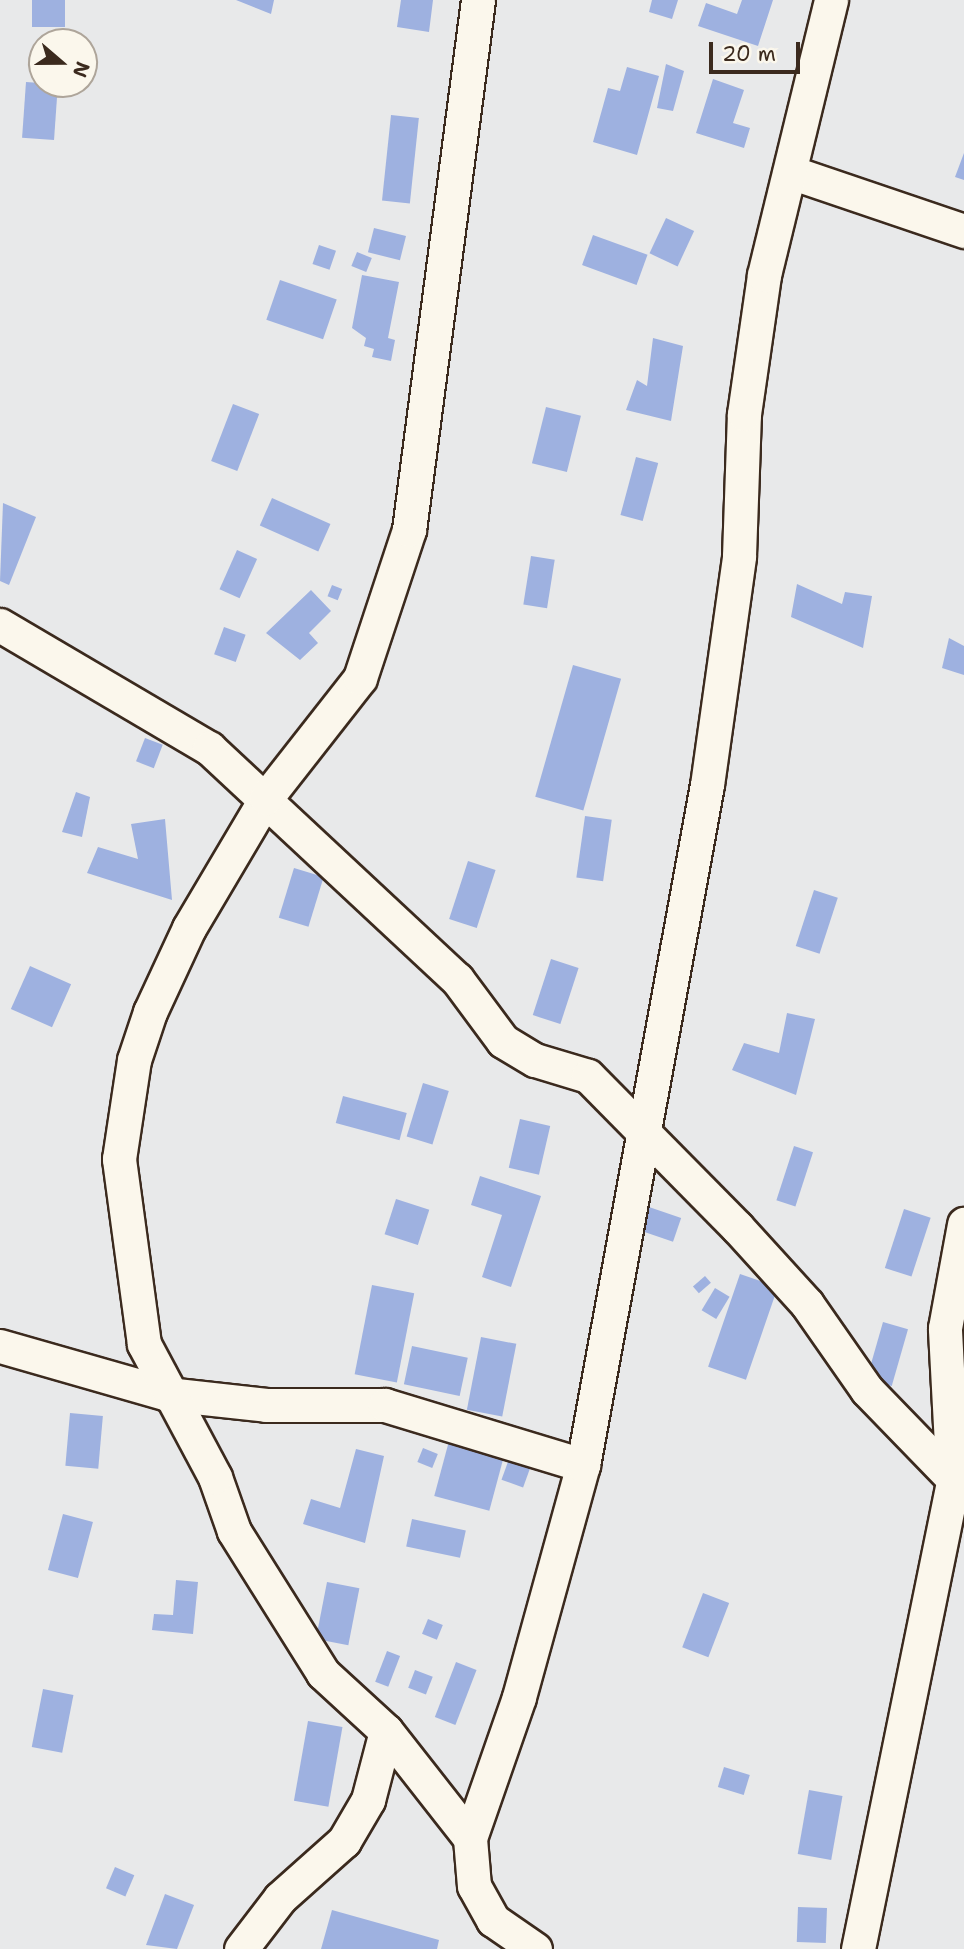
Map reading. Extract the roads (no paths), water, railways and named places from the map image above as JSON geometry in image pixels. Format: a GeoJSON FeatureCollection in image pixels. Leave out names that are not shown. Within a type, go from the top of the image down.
{"type":"FeatureCollection","features":[{"type":"Feature","properties":{"kind":"street"},"geometry":{"type":"LineString","coordinates":[[470,1838],[386,1731],[323,1673],[285,1620],[167,1394],[144,1344],[119,1159],[134,1060],[189,928],[265,798],[360,678],[409,530],[478,0]]}},
{"type":"Feature","properties":{"kind":"street"},"geometry":{"type":"LineString","coordinates":[[535,1949],[493,1920],[474,1886],[470,1838],[519,1697],[583,1465],[645,1131],[739,556],[744,414],[764,275],[831,0]]}},
{"type":"Feature","properties":{"kind":"street"},"geometry":{"type":"LineString","coordinates":[[790,172],[964,231]]}},
{"type":"Feature","properties":{"kind":"street"},"geometry":{"type":"LineString","coordinates":[[0,625],[209,748],[457,979],[503,1041],[535,1060],[588,1076],[645,1131],[807,1304],[867,1390],[959,1486]]}},
{"type":"Feature","properties":{"kind":"street"},"geometry":{"type":"LineString","coordinates":[[858,1949],[959,1486],[945,1328],[964,1224]]}},
{"type":"Feature","properties":{"kind":"street"},"geometry":{"type":"LineString","coordinates":[[0,1346],[167,1394],[266,1405],[385,1405],[583,1465]]}},
{"type":"Feature","properties":{"kind":"street"},"geometry":{"type":"LineString","coordinates":[[241,1949],[280,1898],[344,1841],[368,1800],[386,1731]]}}]}
